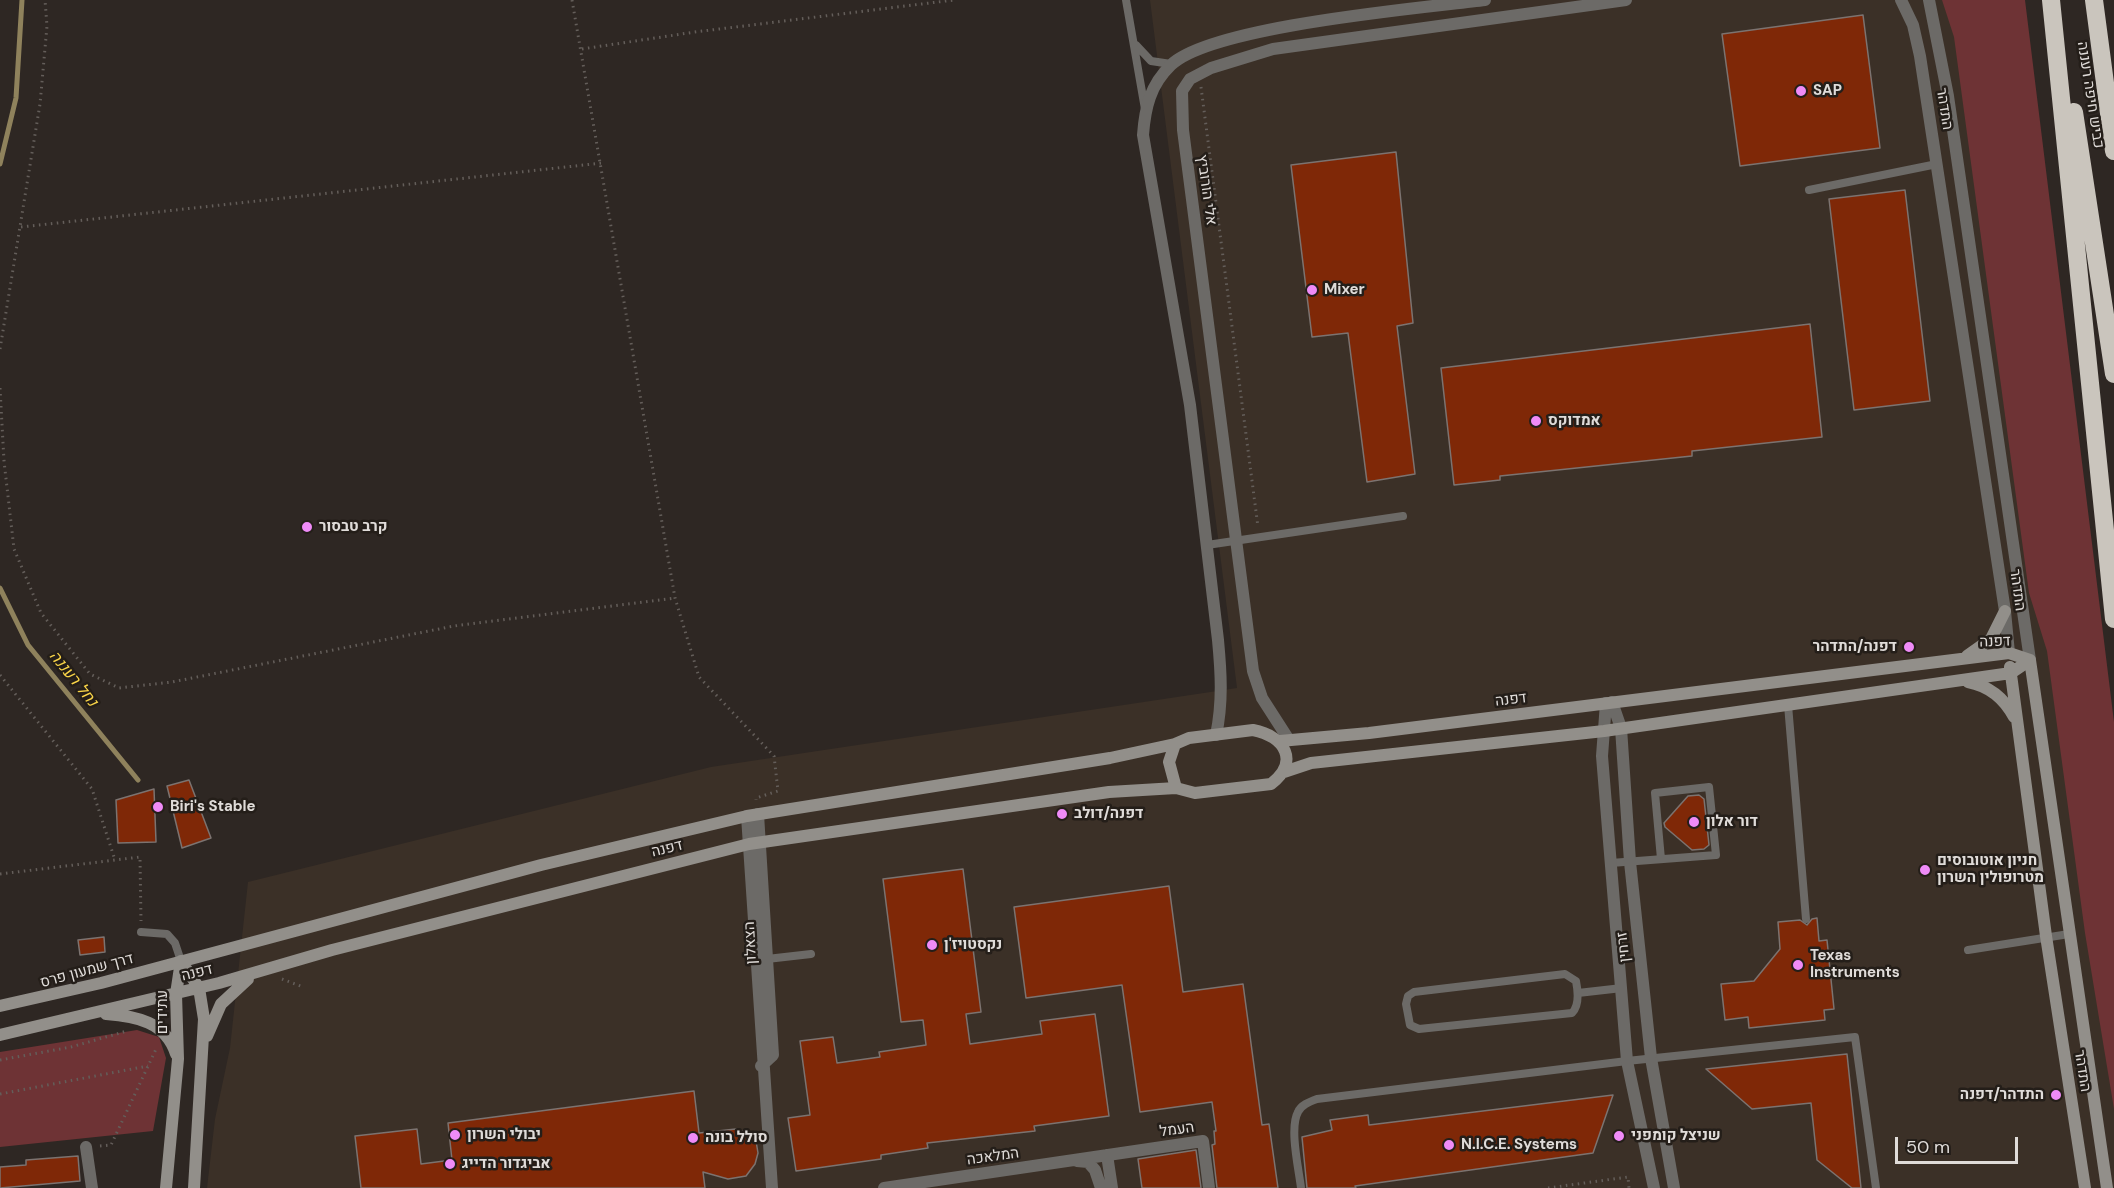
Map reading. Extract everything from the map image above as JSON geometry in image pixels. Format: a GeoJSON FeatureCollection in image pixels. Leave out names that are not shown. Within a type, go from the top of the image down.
{"type":"FeatureCollection","features":[{"type":"Feature","properties":{"kind":"highway"},"geometry":{"type":"LineString","coordinates":[[2052,0],[2114,619]]}},
{"type":"Feature","properties":{"kind":"highway","name":"כביש חיפה רעננה"},"geometry":{"type":"LineString","coordinates":[[2057,0],[2114,374]]}},
{"type":"Feature","properties":{"kind":"highway","name":"כביש חיפה רעננה"},"geometry":{"type":"LineString","coordinates":[[2094,0],[2114,151]]}},
{"type":"Feature","properties":{"kind":"street"},"geometry":{"type":"LineString","coordinates":[[1216,735],[1221,710],[1222,678],[1190,405],[1143,135],[1145,110],[1156,83],[1171,64],[1188,54],[1215,44],[1291,26],[1485,0]]}},
{"type":"Feature","properties":{"kind":"street"},"geometry":{"type":"LineString","coordinates":[[1199,74],[1273,49],[1626,0]]}},
{"type":"Feature","properties":{"kind":"street","name":"התדהר"},"geometry":{"type":"LineString","coordinates":[[1900,0],[1907,9],[1917,38],[1937,164],[2005,611],[2011,674],[2046,936],[2085,1188]]}},
{"type":"Feature","properties":{"kind":"street","name":"התדהר"},"geometry":{"type":"LineString","coordinates":[[1929,0],[1948,96],[2107,1188]]}},
{"type":"Feature","properties":{"kind":"street","name":"אלי הורוביץ"},"geometry":{"type":"LineString","coordinates":[[1199,74],[1190,79],[1182,91],[1183,130],[1238,541],[1253,671],[1262,698],[1284,740]]}},
{"type":"Feature","properties":{"kind":"street"},"geometry":{"type":"LineString","coordinates":[[1960,659],[1991,639],[1998,631],[2005,611]]}},
{"type":"Feature","properties":{"kind":"street","name":"דפנה"},"geometry":{"type":"LineString","coordinates":[[181,961],[541,865],[753,815],[1110,758],[1175,744],[1189,738],[1253,730],[1269,733],[1284,740],[1369,733],[1960,659],[2009,654],[2030,660]]}},
{"type":"Feature","properties":{"kind":"street","name":"דפנה"},"geometry":{"type":"LineString","coordinates":[[176,994],[332,950],[754,843],[1109,792],[1176,788],[1195,793],[1271,784],[1284,772],[1311,763],[1621,729],[2011,674],[2030,660]]}},
{"type":"Feature","properties":{"kind":"street"},"geometry":{"type":"LineString","coordinates":[[1961,680],[1990,689],[2001,698],[2018,723]]}},
{"type":"Feature","properties":{"kind":"street","name":"זרחין"},"geometry":{"type":"LineString","coordinates":[[1609,702],[1621,729],[1630,862],[1651,1058],[1674,1188]]}},
{"type":"Feature","properties":{"kind":"street","name":"זרחין"},"geometry":{"type":"LineString","coordinates":[[1609,702],[1602,756],[1628,1061],[1654,1188]]}},
{"type":"Feature","properties":{"kind":"street"},"geometry":{"type":"LineString","coordinates":[[1284,740],[1284,772]]}},
{"type":"Feature","properties":{"kind":"street"},"geometry":{"type":"LineString","coordinates":[[1175,744],[1169,762],[1176,788]]}},
{"type":"Feature","properties":{"kind":"street","name":"הצאלון"},"geometry":{"type":"LineString","coordinates":[[753,815],[761,1066],[772,1188]]}},
{"type":"Feature","properties":{"kind":"street","name":"הצאלון"},"geometry":{"type":"LineString","coordinates":[[754,843],[773,1055],[761,1066]]}},
{"type":"Feature","properties":{"kind":"street"},"geometry":{"type":"LineString","coordinates":[[181,961],[199,988],[204,1019],[194,1188]]}},
{"type":"Feature","properties":{"kind":"street","name":"עתידים"},"geometry":{"type":"LineString","coordinates":[[166,1188],[178,1059],[176,994],[181,961]]}},
{"type":"Feature","properties":{"kind":"street","name":"דרך שמעון פרס"},"geometry":{"type":"LineString","coordinates":[[0,1006],[47,997],[181,961]]}},
{"type":"Feature","properties":{"kind":"street"},"geometry":{"type":"LineString","coordinates":[[203,1049],[221,1004],[244,981],[262,971]]}},
{"type":"Feature","properties":{"kind":"street"},"geometry":{"type":"LineString","coordinates":[[0,1035],[176,994]]}},
{"type":"Feature","properties":{"kind":"street"},"geometry":{"type":"LineString","coordinates":[[99,1013],[147,1021],[164,1032],[172,1043],[178,1059]]}},
{"type":"Feature","properties":{"kind":"street","name":"העמל"},"geometry":{"type":"LineString","coordinates":[[1107,1155],[1203,1141],[1209,1188]]}},
{"type":"Feature","properties":{"kind":"street"},"geometry":{"type":"LineString","coordinates":[[86,1147],[92,1188]]}},
{"type":"Feature","properties":{"kind":"street"},"geometry":{"type":"LineString","coordinates":[[1107,1155],[1112,1188]]}},
{"type":"Feature","properties":{"kind":"street","name":"המלאכה"},"geometry":{"type":"LineString","coordinates":[[884,1188],[1107,1155]]}},
{"type":"Feature","properties":{"kind":"street"},"geometry":{"type":"LineString","coordinates":[[1073,1160],[1088,1162],[1095,1170],[1101,1188]]}},
{"type":"Feature","properties":{"kind":"lane"},"geometry":{"type":"LineString","coordinates":[[1126,0],[1145,110]]}},
{"type":"Feature","properties":{"kind":"lane"},"geometry":{"type":"LineString","coordinates":[[1134,42],[1151,61],[1171,64]]}},
{"type":"Feature","properties":{"kind":"lane"},"geometry":{"type":"LineString","coordinates":[[1809,190],[1937,164]]}},
{"type":"Feature","properties":{"kind":"lane"},"geometry":{"type":"LineString","coordinates":[[1207,546],[1403,516]]}},
{"type":"Feature","properties":{"kind":"lane"},"geometry":{"type":"LineString","coordinates":[[1788,705],[1806,919]]}},
{"type":"Feature","properties":{"kind":"lane"},"geometry":{"type":"LineString","coordinates":[[1611,863],[1716,855],[1709,787],[1655,794],[1661,859]]}},
{"type":"Feature","properties":{"kind":"lane"},"geometry":{"type":"LineString","coordinates":[[141,932],[167,934],[175,943],[181,961]]}},
{"type":"Feature","properties":{"kind":"lane"},"geometry":{"type":"LineString","coordinates":[[1968,950],[2069,934]]}},
{"type":"Feature","properties":{"kind":"lane"},"geometry":{"type":"LineString","coordinates":[[766,959],[811,954]]}},
{"type":"Feature","properties":{"kind":"lane"},"geometry":{"type":"LineString","coordinates":[[1565,974],[1576,981],[1578,993],[1576,1009],[1572,1013],[1419,1029],[1410,1025],[1407,1020],[1408,996],[1414,992],[1565,974]]}},
{"type":"Feature","properties":{"kind":"lane"},"geometry":{"type":"LineString","coordinates":[[1578,993],[1622,988]]}},
{"type":"Feature","properties":{"kind":"lane"},"geometry":{"type":"LineString","coordinates":[[1301,1188],[1294,1125],[1298,1112],[1305,1104],[1317,1099],[1651,1058],[1855,1037],[1876,1188]]}},
{"type":"Feature","properties":{"kind":"path"},"geometry":{"type":"LineString","coordinates":[[0,349],[40,104],[47,26],[45,0]]}},
{"type":"Feature","properties":{"kind":"path"},"geometry":{"type":"LineString","coordinates":[[572,0],[602,163],[675,598],[699,677],[774,756],[778,790],[756,798],[753,815]]}},
{"type":"Feature","properties":{"kind":"path"},"geometry":{"type":"LineString","coordinates":[[582,49],[706,30],[954,0]]}},
{"type":"Feature","properties":{"kind":"path"},"geometry":{"type":"LineString","coordinates":[[1199,74],[1259,538]]}},
{"type":"Feature","properties":{"kind":"path"},"geometry":{"type":"LineString","coordinates":[[21,227],[602,163]]}},
{"type":"Feature","properties":{"kind":"path"},"geometry":{"type":"LineString","coordinates":[[0,388],[4,461],[14,549],[40,614],[90,674],[118,688],[172,682],[454,626],[675,598]]}},
{"type":"Feature","properties":{"kind":"path"},"geometry":{"type":"LineString","coordinates":[[0,675],[92,789],[115,860]]}},
{"type":"Feature","properties":{"kind":"path"},"geometry":{"type":"LineString","coordinates":[[0,874],[140,857],[141,932]]}},
{"type":"Feature","properties":{"kind":"path"},"geometry":{"type":"LineString","coordinates":[[0,1060],[70,1047],[142,1027],[147,1021]]}},
{"type":"Feature","properties":{"kind":"path"},"geometry":{"type":"LineString","coordinates":[[86,1147],[111,1145],[164,1032]]}},
{"type":"Feature","properties":{"kind":"path"},"geometry":{"type":"LineString","coordinates":[[0,1094],[148,1066]]}},
{"type":"Feature","properties":{"kind":"path"},"geometry":{"type":"LineString","coordinates":[[1548,1188],[1628,1177],[1629,1188]]}},
{"type":"Feature","properties":{"kind":"shaded area"},"geometry":{"type":"Polygon","coordinates":[[[1150,0],[1996,0],[2114,919],[2114,1188],[207,1188],[215,1119],[230,1048],[248,882],[711,767],[1237,688],[1150,0]]]}},
{"type":"Feature","properties":{"kind":"shaded area"},"geometry":{"type":"Polygon","coordinates":[[[1942,0],[2025,0],[2114,722],[2114,1109],[2085,933],[2047,651],[2029,593],[1954,37],[1942,0]]]}},
{"type":"Feature","properties":{"kind":"shaded area"},"geometry":{"type":"Polygon","coordinates":[[[137,1030],[159,1037],[166,1058],[153,1131],[0,1147],[0,1052],[137,1030]]]}},
{"type":"Feature","properties":{"kind":"building","name":"SAP"},"geometry":{"type":"Polygon","coordinates":[[[1863,15],[1880,148],[1740,166],[1722,34],[1863,15]]]}},
{"type":"Feature","properties":{"kind":"building"},"geometry":{"type":"Polygon","coordinates":[[[1396,152],[1413,323],[1397,326],[1415,474],[1367,482],[1348,333],[1312,337],[1291,165],[1396,152]]]}},
{"type":"Feature","properties":{"kind":"building"},"geometry":{"type":"Polygon","coordinates":[[[1905,190],[1930,401],[1854,410],[1829,199],[1905,190]]]}},
{"type":"Feature","properties":{"kind":"building"},"geometry":{"type":"Polygon","coordinates":[[[1810,324],[1822,437],[1692,451],[1692,456],[1500,476],[1500,480],[1454,485],[1441,368],[1810,324]]]}},
{"type":"Feature","properties":{"kind":"building"},"geometry":{"type":"Polygon","coordinates":[[[189,780],[211,838],[182,848],[167,786],[189,780]]]}},
{"type":"Feature","properties":{"kind":"building"},"geometry":{"type":"Polygon","coordinates":[[[154,789],[156,842],[118,843],[116,800],[154,789]]]}},
{"type":"Feature","properties":{"kind":"building"},"geometry":{"type":"Polygon","coordinates":[[[1699,795],[1704,799],[1709,845],[1704,849],[1692,850],[1665,827],[1664,823],[1688,796],[1699,795]]]}},
{"type":"Feature","properties":{"kind":"building"},"geometry":{"type":"Polygon","coordinates":[[[963,869],[981,1012],[966,1014],[970,1044],[1042,1034],[1040,1021],[1095,1014],[1109,1116],[1034,1126],[1035,1131],[927,1143],[928,1148],[881,1155],[881,1159],[796,1171],[788,1118],[810,1115],[800,1041],[833,1037],[837,1063],[880,1057],[879,1052],[926,1045],[923,1020],[901,1022],[883,879],[963,869]]]}},
{"type":"Feature","properties":{"kind":"building"},"geometry":{"type":"Polygon","coordinates":[[[1169,886],[1183,992],[1243,984],[1262,1125],[1269,1124],[1278,1188],[1217,1188],[1212,1145],[1215,1144],[1214,1131],[1216,1131],[1212,1102],[1140,1112],[1122,985],[1026,998],[1014,907],[1169,886]]]}},
{"type":"Feature","properties":{"kind":"building","name":"Texas Instruments"},"geometry":{"type":"Polygon","coordinates":[[[1817,918],[1819,941],[1827,940],[1834,1009],[1824,1010],[1825,1020],[1749,1028],[1748,1017],[1725,1020],[1721,984],[1754,981],[1780,949],[1778,922],[1800,920],[1807,925],[1812,919],[1817,918]]]}},
{"type":"Feature","properties":{"kind":"building"},"geometry":{"type":"Polygon","coordinates":[[[104,937],[105,952],[80,955],[78,940],[104,937]]]}},
{"type":"Feature","properties":{"kind":"building"},"geometry":{"type":"Polygon","coordinates":[[[1847,1054],[1861,1188],[1852,1188],[1817,1160],[1811,1103],[1752,1109],[1706,1069],[1847,1054]]]}},
{"type":"Feature","properties":{"kind":"building","name":"סולל בונה"},"geometry":{"type":"Polygon","coordinates":[[[694,1091],[699,1133],[736,1129],[751,1134],[756,1141],[758,1153],[755,1164],[746,1176],[728,1179],[703,1172],[705,1188],[361,1188],[355,1136],[417,1129],[421,1164],[452,1160],[448,1123],[694,1091]]]}},
{"type":"Feature","properties":{"kind":"building","name":"N.I.C.E. Systems"},"geometry":{"type":"Polygon","coordinates":[[[1613,1095],[1593,1153],[1355,1186],[1356,1188],[1307,1188],[1302,1137],[1332,1130],[1330,1120],[1368,1115],[1369,1125],[1613,1095]]]}},
{"type":"Feature","properties":{"kind":"building"},"geometry":{"type":"Polygon","coordinates":[[[1196,1150],[1201,1188],[1142,1188],[1138,1159],[1196,1150]]]}},
{"type":"Feature","properties":{"kind":"building"},"geometry":{"type":"Polygon","coordinates":[[[78,1156],[80,1181],[0,1188],[0,1167],[26,1165],[26,1160],[78,1156]]]}},
{"type":"Feature","properties":{"kind":"waterway","name":"נחל רעננה"},"geometry":{"type":"LineString","coordinates":[[0,164],[16,98],[22,0]]}},
{"type":"Feature","properties":{"kind":"waterway","name":"נחל רעננה"},"geometry":{"type":"LineString","coordinates":[[0,588],[28,645],[138,780]]}},
{"type":"Feature","properties":{"kind":"place","name":"SAP"},"geometry":{"type":"Point","coordinates":[1801,91]}},
{"type":"Feature","properties":{"kind":"place","name":"Mixer"},"geometry":{"type":"Point","coordinates":[1312,290]}},
{"type":"Feature","properties":{"kind":"place","name":"אמדוקס"},"geometry":{"type":"Point","coordinates":[1536,421]}},
{"type":"Feature","properties":{"kind":"place","name":"קרב טבסור"},"geometry":{"type":"Point","coordinates":[307,527]}},
{"type":"Feature","properties":{"kind":"place","name":"דפנה/התדהר"},"geometry":{"type":"Point","coordinates":[1909,647]}},
{"type":"Feature","properties":{"kind":"place","name":"Biri's Stable"},"geometry":{"type":"Point","coordinates":[158,807]}},
{"type":"Feature","properties":{"kind":"place","name":"דפנה/דולב"},"geometry":{"type":"Point","coordinates":[1062,814]}},
{"type":"Feature","properties":{"kind":"place","name":"דור אלון"},"geometry":{"type":"Point","coordinates":[1694,822]}},
{"type":"Feature","properties":{"kind":"place","name":"חניון אוטובוסים מטרופולין השרון"},"geometry":{"type":"Point","coordinates":[1925,870]}},
{"type":"Feature","properties":{"kind":"place","name":"נקסטויז'ן"},"geometry":{"type":"Point","coordinates":[932,945]}},
{"type":"Feature","properties":{"kind":"place","name":"Texas Instruments"},"geometry":{"type":"Point","coordinates":[1798,965]}},
{"type":"Feature","properties":{"kind":"place","name":"התדהר/דפנה"},"geometry":{"type":"Point","coordinates":[2056,1095]}},
{"type":"Feature","properties":{"kind":"place","name":"יבולי השרון"},"geometry":{"type":"Point","coordinates":[455,1135]}},
{"type":"Feature","properties":{"kind":"place","name":"שניצל קומפני"},"geometry":{"type":"Point","coordinates":[1619,1136]}},
{"type":"Feature","properties":{"kind":"place","name":"סולל בונה"},"geometry":{"type":"Point","coordinates":[693,1138]}},
{"type":"Feature","properties":{"kind":"place","name":"N.I.C.E. Systems"},"geometry":{"type":"Point","coordinates":[1449,1145]}},
{"type":"Feature","properties":{"kind":"place","name":"אביגדור הדייג"},"geometry":{"type":"Point","coordinates":[450,1164]}}]}
